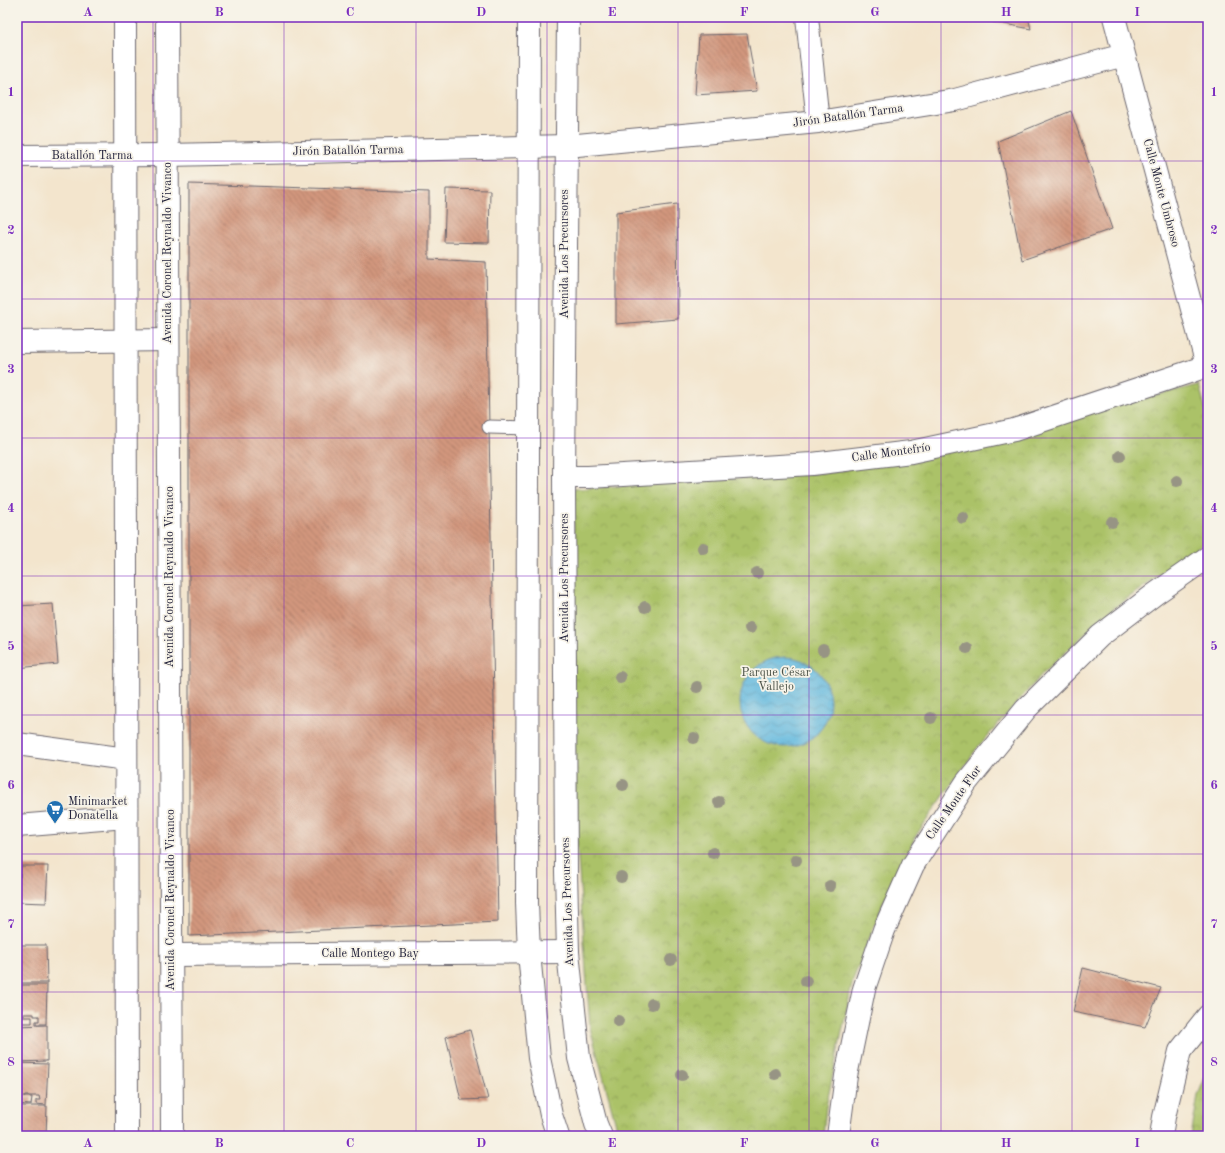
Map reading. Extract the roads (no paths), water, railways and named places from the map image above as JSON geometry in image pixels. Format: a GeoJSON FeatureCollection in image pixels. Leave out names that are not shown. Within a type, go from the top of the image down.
{"type":"FeatureCollection","features":[{"type":"Feature","properties":{"kind":"street"},"geometry":{"type":"LineString","coordinates":[[125,17],[127,1136]]}},
{"type":"Feature","properties":{"kind":"street","name":"Avenida Coronel Reynaldo Vivanco"},"geometry":{"type":"LineString","coordinates":[[167,17],[172,1136]]}},
{"type":"Feature","properties":{"kind":"street"},"geometry":{"type":"LineString","coordinates":[[529,17],[527,903],[529,953],[539,1058],[551,1115],[558,1136]]}},
{"type":"Feature","properties":{"kind":"street","name":"Avenida Los Precursores"},"geometry":{"type":"LineString","coordinates":[[568,17],[564,477],[566,872],[568,952],[579,1058],[596,1124],[601,1136]]}},
{"type":"Feature","properties":{"kind":"street"},"geometry":{"type":"LineString","coordinates":[[807,17],[818,122]]}},
{"type":"Feature","properties":{"kind":"street","name":"Calle Monte Umbroso"},"geometry":{"type":"LineString","coordinates":[[1114,17],[1208,367]]}},
{"type":"Feature","properties":{"kind":"street","name":"Jirón Batallón Tarma"},"geometry":{"type":"LineString","coordinates":[[567,146],[818,122],[955,100],[1124,55]]}},
{"type":"Feature","properties":{"kind":"street"},"geometry":{"type":"LineString","coordinates":[[528,148],[567,146]]}},
{"type":"Feature","properties":{"kind":"street","name":"Jirón Batallón Tarma"},"geometry":{"type":"LineString","coordinates":[[167,155],[528,148]]}},
{"type":"Feature","properties":{"kind":"street","name":"Batallón Tarma"},"geometry":{"type":"LineString","coordinates":[[17,156],[167,155]]}},
{"type":"Feature","properties":{"kind":"street"},"geometry":{"type":"LineString","coordinates":[[17,342],[168,340]]}},
{"type":"Feature","properties":{"kind":"street","name":"Calle Montefrío"},"geometry":{"type":"LineString","coordinates":[[564,477],[588,477],[812,464],[911,452],[1014,430],[1208,367]]}},
{"type":"Feature","properties":{"kind":"street","name":"Calle Monte Flor"},"geometry":{"type":"LineString","coordinates":[[838,1136],[846,1076],[864,988],[884,930],[912,865],[966,783],[1026,709],[1100,636],[1155,594],[1208,557]]}},
{"type":"Feature","properties":{"kind":"street"},"geometry":{"type":"LineString","coordinates":[[17,744],[126,759]]}},
{"type":"Feature","properties":{"kind":"street"},"geometry":{"type":"LineString","coordinates":[[17,826],[126,818]]}},
{"type":"Feature","properties":{"kind":"street","name":"Calle Montego Bay"},"geometry":{"type":"LineString","coordinates":[[172,955],[568,952]]}},
{"type":"Feature","properties":{"kind":"street"},"geometry":{"type":"LineString","coordinates":[[1161,1136],[1164,1117],[1180,1051],[1208,1016]]}},
{"type":"Feature","properties":{"kind":"lane"},"geometry":{"type":"LineString","coordinates":[[489,427],[528,428]]}},
{"type":"Feature","properties":{"kind":"water"},"geometry":{"type":"Polygon","coordinates":[[[785,657],[802,661],[817,670],[826,685],[830,702],[826,719],[817,734],[802,743],[785,747],[768,743],[753,734],[744,719],[740,702],[744,685],[753,670],[768,661],[785,657]]]}},
{"type":"Feature","properties":{"kind":"place","name":"Minimarket Donatella"},"geometry":{"type":"Point","coordinates":[55,824]}},
{"type":"Feature","properties":{"kind":"park label","name":"Parque César Vallejo"},"geometry":{"type":"Point","coordinates":[776,680]}}]}
